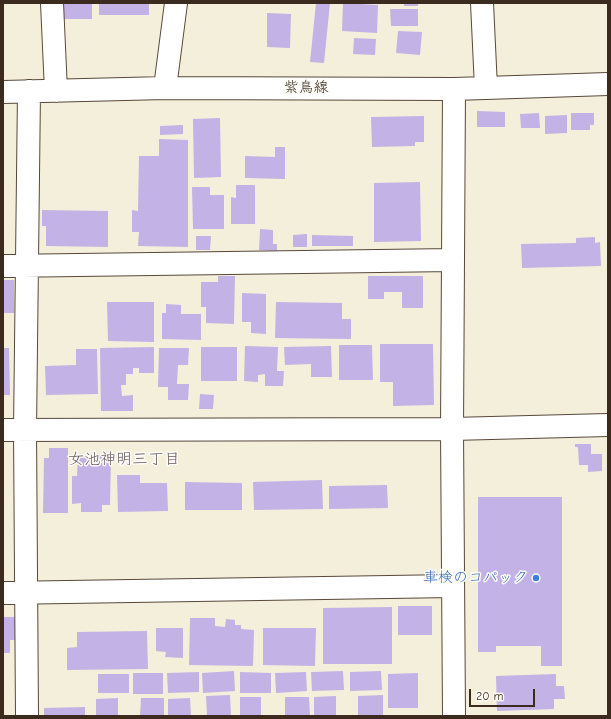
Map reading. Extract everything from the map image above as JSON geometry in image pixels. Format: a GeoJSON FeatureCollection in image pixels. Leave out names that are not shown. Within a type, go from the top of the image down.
{"type":"FeatureCollection","features":[{"type":"Feature","properties":{"kind":"street"},"geometry":{"type":"LineString","coordinates":[[52,3],[56,91]]}},
{"type":"Feature","properties":{"kind":"street"},"geometry":{"type":"LineString","coordinates":[[165,88],[176,3]]}},
{"type":"Feature","properties":{"kind":"street"},"geometry":{"type":"LineString","coordinates":[[482,3],[486,88]]}},
{"type":"Feature","properties":{"kind":"street","name":"紫鳥線"},"geometry":{"type":"LineString","coordinates":[[3,92],[165,88],[454,89],[608,84]]}},
{"type":"Feature","properties":{"kind":"street"},"geometry":{"type":"LineString","coordinates":[[454,89],[452,430],[454,716]]}},
{"type":"Feature","properties":{"kind":"street"},"geometry":{"type":"LineString","coordinates":[[27,716],[25,430],[29,91]]}},
{"type":"Feature","properties":{"kind":"street"},"geometry":{"type":"LineString","coordinates":[[3,266],[453,260]]}},
{"type":"Feature","properties":{"kind":"street"},"geometry":{"type":"LineString","coordinates":[[3,430],[452,430],[608,425]]}},
{"type":"Feature","properties":{"kind":"street"},"geometry":{"type":"LineString","coordinates":[[3,593],[453,586]]}},
{"type":"Feature","properties":{"kind":"building"},"geometry":{"type":"Polygon","coordinates":[[[64,3],[92,3],[92,19],[64,19],[64,3]]]}},
{"type":"Feature","properties":{"kind":"building"},"geometry":{"type":"Polygon","coordinates":[[[99,3],[149,3],[149,15],[99,15],[99,3]]]}},
{"type":"Feature","properties":{"kind":"building"},"geometry":{"type":"Polygon","coordinates":[[[316,3],[330,3],[324,63],[310,62],[316,3]]]}},
{"type":"Feature","properties":{"kind":"building"},"geometry":{"type":"Polygon","coordinates":[[[343,3],[378,5],[377,33],[342,31],[343,3]]]}},
{"type":"Feature","properties":{"kind":"building"},"geometry":{"type":"Polygon","coordinates":[[[404,3],[418,3],[418,6],[404,6],[404,3]]]}},
{"type":"Feature","properties":{"kind":"building"},"geometry":{"type":"Polygon","coordinates":[[[390,9],[418,9],[418,26],[391,26],[390,9]]]}},
{"type":"Feature","properties":{"kind":"building"},"geometry":{"type":"Polygon","coordinates":[[[267,13],[291,14],[290,48],[267,47],[267,13]]]}},
{"type":"Feature","properties":{"kind":"building"},"geometry":{"type":"Polygon","coordinates":[[[398,31],[422,32],[420,55],[396,53],[398,31]]]}},
{"type":"Feature","properties":{"kind":"building"},"geometry":{"type":"Polygon","coordinates":[[[354,38],[376,39],[375,55],[353,54],[354,38]]]}},
{"type":"Feature","properties":{"kind":"building"},"geometry":{"type":"Polygon","coordinates":[[[477,111],[505,112],[505,127],[477,127],[477,111]]]}},
{"type":"Feature","properties":{"kind":"building"},"geometry":{"type":"Polygon","coordinates":[[[539,113],[540,128],[521,128],[520,114],[539,113]]]}},
{"type":"Feature","properties":{"kind":"building"},"geometry":{"type":"Polygon","coordinates":[[[571,113],[594,113],[594,125],[590,125],[590,130],[571,130],[571,113]]]}},
{"type":"Feature","properties":{"kind":"building"},"geometry":{"type":"Polygon","coordinates":[[[567,115],[567,133],[545,134],[545,116],[567,115]]]}},
{"type":"Feature","properties":{"kind":"building"},"geometry":{"type":"Polygon","coordinates":[[[424,116],[424,142],[415,142],[415,146],[372,147],[371,117],[424,116]]]}},
{"type":"Feature","properties":{"kind":"building"},"geometry":{"type":"Polygon","coordinates":[[[220,118],[221,177],[194,178],[193,119],[220,118]]]}},
{"type":"Feature","properties":{"kind":"building"},"geometry":{"type":"Polygon","coordinates":[[[183,125],[183,134],[160,135],[160,126],[183,125]]]}},
{"type":"Feature","properties":{"kind":"building"},"geometry":{"type":"Polygon","coordinates":[[[159,139],[188,140],[188,247],[138,246],[139,232],[132,232],[132,210],[138,211],[139,156],[159,156],[159,139]]]}},
{"type":"Feature","properties":{"kind":"building"},"geometry":{"type":"Polygon","coordinates":[[[275,147],[285,147],[285,179],[245,178],[245,156],[275,157],[275,147]]]}},
{"type":"Feature","properties":{"kind":"building"},"geometry":{"type":"Polygon","coordinates":[[[420,182],[421,241],[374,242],[374,183],[420,182]]]}},
{"type":"Feature","properties":{"kind":"building"},"geometry":{"type":"Polygon","coordinates":[[[236,185],[255,185],[255,224],[231,224],[231,197],[236,198],[236,185]]]}},
{"type":"Feature","properties":{"kind":"building"},"geometry":{"type":"Polygon","coordinates":[[[192,187],[210,187],[210,195],[224,195],[224,229],[193,229],[192,187]]]}},
{"type":"Feature","properties":{"kind":"building"},"geometry":{"type":"Polygon","coordinates":[[[42,210],[108,211],[108,247],[46,246],[46,226],[42,226],[42,210]]]}},
{"type":"Feature","properties":{"kind":"building"},"geometry":{"type":"Polygon","coordinates":[[[260,229],[273,230],[273,244],[277,244],[277,251],[259,250],[260,229]]]}},
{"type":"Feature","properties":{"kind":"building"},"geometry":{"type":"Polygon","coordinates":[[[307,234],[307,247],[293,247],[293,235],[307,234]]]}},
{"type":"Feature","properties":{"kind":"building"},"geometry":{"type":"Polygon","coordinates":[[[312,235],[353,236],[353,246],[312,246],[312,235]]]}},
{"type":"Feature","properties":{"kind":"building"},"geometry":{"type":"Polygon","coordinates":[[[196,236],[211,236],[210,250],[196,250],[196,236]]]}},
{"type":"Feature","properties":{"kind":"building"},"geometry":{"type":"Polygon","coordinates":[[[595,237],[595,243],[600,242],[601,266],[522,268],[521,244],[576,243],[576,238],[595,237]]]}},
{"type":"Feature","properties":{"kind":"building"},"geometry":{"type":"Polygon","coordinates":[[[218,276],[235,276],[234,324],[206,323],[206,307],[201,307],[201,282],[218,282],[218,276]]]}},
{"type":"Feature","properties":{"kind":"building"},"geometry":{"type":"Polygon","coordinates":[[[368,276],[423,276],[423,308],[402,308],[402,292],[384,292],[384,299],[368,299],[368,276]]]}},
{"type":"Feature","properties":{"kind":"building"},"geometry":{"type":"Polygon","coordinates":[[[3,280],[14,280],[14,313],[3,313],[3,280]]]}},
{"type":"Feature","properties":{"kind":"building"},"geometry":{"type":"Polygon","coordinates":[[[242,293],[266,294],[266,334],[251,333],[251,322],[242,322],[242,293]]]}},
{"type":"Feature","properties":{"kind":"building"},"geometry":{"type":"Polygon","coordinates":[[[107,302],[154,302],[154,342],[108,341],[107,302]]]}},
{"type":"Feature","properties":{"kind":"building"},"geometry":{"type":"Polygon","coordinates":[[[276,302],[342,303],[342,319],[351,319],[351,339],[275,338],[276,302]]]}},
{"type":"Feature","properties":{"kind":"building"},"geometry":{"type":"Polygon","coordinates":[[[166,304],[181,305],[181,314],[201,314],[201,340],[162,339],[162,313],[166,313],[166,304]]]}},
{"type":"Feature","properties":{"kind":"building"},"geometry":{"type":"Polygon","coordinates":[[[380,344],[433,344],[434,405],[393,406],[393,382],[380,382],[380,344]]]}},
{"type":"Feature","properties":{"kind":"building"},"geometry":{"type":"Polygon","coordinates":[[[339,345],[372,345],[373,380],[339,380],[339,345]]]}},
{"type":"Feature","properties":{"kind":"building"},"geometry":{"type":"Polygon","coordinates":[[[245,346],[278,347],[277,371],[284,371],[283,386],[265,386],[265,374],[258,375],[258,382],[244,381],[245,346]]]}},
{"type":"Feature","properties":{"kind":"building"},"geometry":{"type":"Polygon","coordinates":[[[331,346],[332,377],[311,377],[311,364],[285,365],[284,347],[331,346]]]}},
{"type":"Feature","properties":{"kind":"building"},"geometry":{"type":"Polygon","coordinates":[[[154,347],[154,373],[139,373],[139,368],[133,368],[133,374],[126,374],[126,385],[121,385],[122,396],[133,395],[133,411],[101,411],[100,348],[154,347]]]}},
{"type":"Feature","properties":{"kind":"building"},"geometry":{"type":"Polygon","coordinates":[[[201,347],[237,347],[237,381],[201,381],[201,347]]]}},
{"type":"Feature","properties":{"kind":"building"},"geometry":{"type":"Polygon","coordinates":[[[3,348],[9,348],[10,395],[3,395],[3,348]]]}},
{"type":"Feature","properties":{"kind":"building"},"geometry":{"type":"Polygon","coordinates":[[[159,348],[189,348],[188,365],[178,365],[177,384],[189,384],[188,400],[168,400],[168,387],[158,387],[159,348]]]}},
{"type":"Feature","properties":{"kind":"building"},"geometry":{"type":"Polygon","coordinates":[[[76,349],[97,349],[98,394],[46,395],[45,366],[76,365],[76,349]]]}},
{"type":"Feature","properties":{"kind":"building"},"geometry":{"type":"Polygon","coordinates":[[[200,394],[214,395],[213,409],[199,409],[200,394]]]}},
{"type":"Feature","properties":{"kind":"building"},"geometry":{"type":"Polygon","coordinates":[[[575,444],[591,444],[591,454],[602,454],[602,471],[588,472],[588,465],[579,465],[578,447],[575,447],[575,444]]]}},
{"type":"Feature","properties":{"kind":"building"},"geometry":{"type":"Polygon","coordinates":[[[49,448],[68,448],[68,513],[43,513],[44,458],[49,458],[49,448]]]}},
{"type":"Feature","properties":{"kind":"building"},"geometry":{"type":"Polygon","coordinates":[[[78,456],[111,456],[110,505],[102,505],[102,512],[81,512],[81,503],[72,504],[72,476],[77,476],[78,456]]]}},
{"type":"Feature","properties":{"kind":"building"},"geometry":{"type":"Polygon","coordinates":[[[117,475],[140,475],[140,483],[167,483],[168,511],[118,512],[117,475]]]}},
{"type":"Feature","properties":{"kind":"building"},"geometry":{"type":"Polygon","coordinates":[[[322,480],[323,509],[254,510],[253,482],[322,480]]]}},
{"type":"Feature","properties":{"kind":"building"},"geometry":{"type":"Polygon","coordinates":[[[185,482],[242,483],[242,510],[185,510],[185,482]]]}},
{"type":"Feature","properties":{"kind":"building"},"geometry":{"type":"Polygon","coordinates":[[[387,485],[388,508],[329,509],[329,486],[387,485]]]}},
{"type":"Feature","properties":{"kind":"building"},"geometry":{"type":"Polygon","coordinates":[[[478,497],[562,497],[562,666],[541,666],[541,646],[496,646],[496,652],[478,652],[478,497]]]}},
{"type":"Feature","properties":{"kind":"building"},"geometry":{"type":"Polygon","coordinates":[[[398,606],[432,606],[432,635],[398,635],[398,606]]]}},
{"type":"Feature","properties":{"kind":"building"},"geometry":{"type":"Polygon","coordinates":[[[392,607],[392,664],[323,664],[323,608],[392,607]]]}},
{"type":"Feature","properties":{"kind":"building"},"geometry":{"type":"Polygon","coordinates":[[[3,617],[15,617],[15,640],[10,640],[10,653],[3,653],[3,617]]]}},
{"type":"Feature","properties":{"kind":"building"},"geometry":{"type":"Polygon","coordinates":[[[190,618],[215,618],[215,626],[225,627],[226,619],[235,620],[235,625],[241,625],[241,629],[254,630],[253,666],[189,665],[190,618]]]}},
{"type":"Feature","properties":{"kind":"building"},"geometry":{"type":"Polygon","coordinates":[[[156,628],[183,628],[183,658],[165,657],[166,652],[156,651],[156,628]]]}},
{"type":"Feature","properties":{"kind":"building"},"geometry":{"type":"Polygon","coordinates":[[[263,628],[316,628],[315,666],[263,665],[263,628]]]}},
{"type":"Feature","properties":{"kind":"building"},"geometry":{"type":"Polygon","coordinates":[[[147,631],[148,669],[67,670],[67,648],[77,647],[77,632],[147,631]]]}},
{"type":"Feature","properties":{"kind":"building"},"geometry":{"type":"Polygon","coordinates":[[[234,671],[235,691],[203,693],[202,673],[234,671]]]}},
{"type":"Feature","properties":{"kind":"building"},"geometry":{"type":"Polygon","coordinates":[[[343,671],[344,690],[312,691],[311,672],[343,671]]]}},
{"type":"Feature","properties":{"kind":"building"},"geometry":{"type":"Polygon","coordinates":[[[381,671],[382,690],[350,691],[350,672],[381,671]]]}},
{"type":"Feature","properties":{"kind":"building"},"geometry":{"type":"Polygon","coordinates":[[[199,672],[199,692],[168,693],[167,673],[199,672]]]}},
{"type":"Feature","properties":{"kind":"building"},"geometry":{"type":"Polygon","coordinates":[[[240,672],[271,673],[271,693],[240,693],[240,672]]]}},
{"type":"Feature","properties":{"kind":"building"},"geometry":{"type":"Polygon","coordinates":[[[306,672],[307,691],[276,693],[275,673],[306,672]]]}},
{"type":"Feature","properties":{"kind":"building"},"geometry":{"type":"Polygon","coordinates":[[[133,673],[163,673],[163,694],[133,694],[133,673]]]}},
{"type":"Feature","properties":{"kind":"building"},"geometry":{"type":"Polygon","coordinates":[[[418,673],[418,708],[388,708],[388,674],[418,673]]]}},
{"type":"Feature","properties":{"kind":"building"},"geometry":{"type":"Polygon","coordinates":[[[98,674],[129,674],[129,693],[98,693],[98,674]]]}},
{"type":"Feature","properties":{"kind":"building"},"geometry":{"type":"Polygon","coordinates":[[[556,674],[556,686],[564,686],[565,699],[554,699],[554,709],[497,711],[496,676],[556,674]]]}},
{"type":"Feature","properties":{"kind":"building"},"geometry":{"type":"Polygon","coordinates":[[[230,695],[231,716],[207,716],[206,696],[230,695]]]}},
{"type":"Feature","properties":{"kind":"building"},"geometry":{"type":"Polygon","coordinates":[[[383,695],[383,716],[358,716],[358,696],[383,695]]]}},
{"type":"Feature","properties":{"kind":"building"},"geometry":{"type":"Polygon","coordinates":[[[336,696],[336,716],[314,716],[314,697],[336,696]]]}},
{"type":"Feature","properties":{"kind":"building"},"geometry":{"type":"Polygon","coordinates":[[[240,697],[261,697],[261,716],[240,716],[240,697]]]}},
{"type":"Feature","properties":{"kind":"building"},"geometry":{"type":"Polygon","coordinates":[[[285,697],[309,697],[310,716],[285,716],[285,697]]]}},
{"type":"Feature","properties":{"kind":"building"},"geometry":{"type":"Polygon","coordinates":[[[118,698],[118,716],[96,716],[96,699],[118,698]]]}},
{"type":"Feature","properties":{"kind":"building"},"geometry":{"type":"Polygon","coordinates":[[[141,698],[164,698],[164,716],[140,716],[141,698]]]}},
{"type":"Feature","properties":{"kind":"building"},"geometry":{"type":"Polygon","coordinates":[[[190,698],[191,716],[168,716],[168,699],[190,698]]]}},
{"type":"Feature","properties":{"kind":"building"},"geometry":{"type":"Polygon","coordinates":[[[85,707],[85,716],[44,716],[44,708],[85,707]]]}},
{"type":"Feature","properties":{"kind":"place","name":"車検のコパック"},"geometry":{"type":"Point","coordinates":[536,578]}},
{"type":"Feature","properties":{"kind":"district","name":"女池神明三丁目"},"geometry":{"type":"Point","coordinates":[124,459]}}]}
